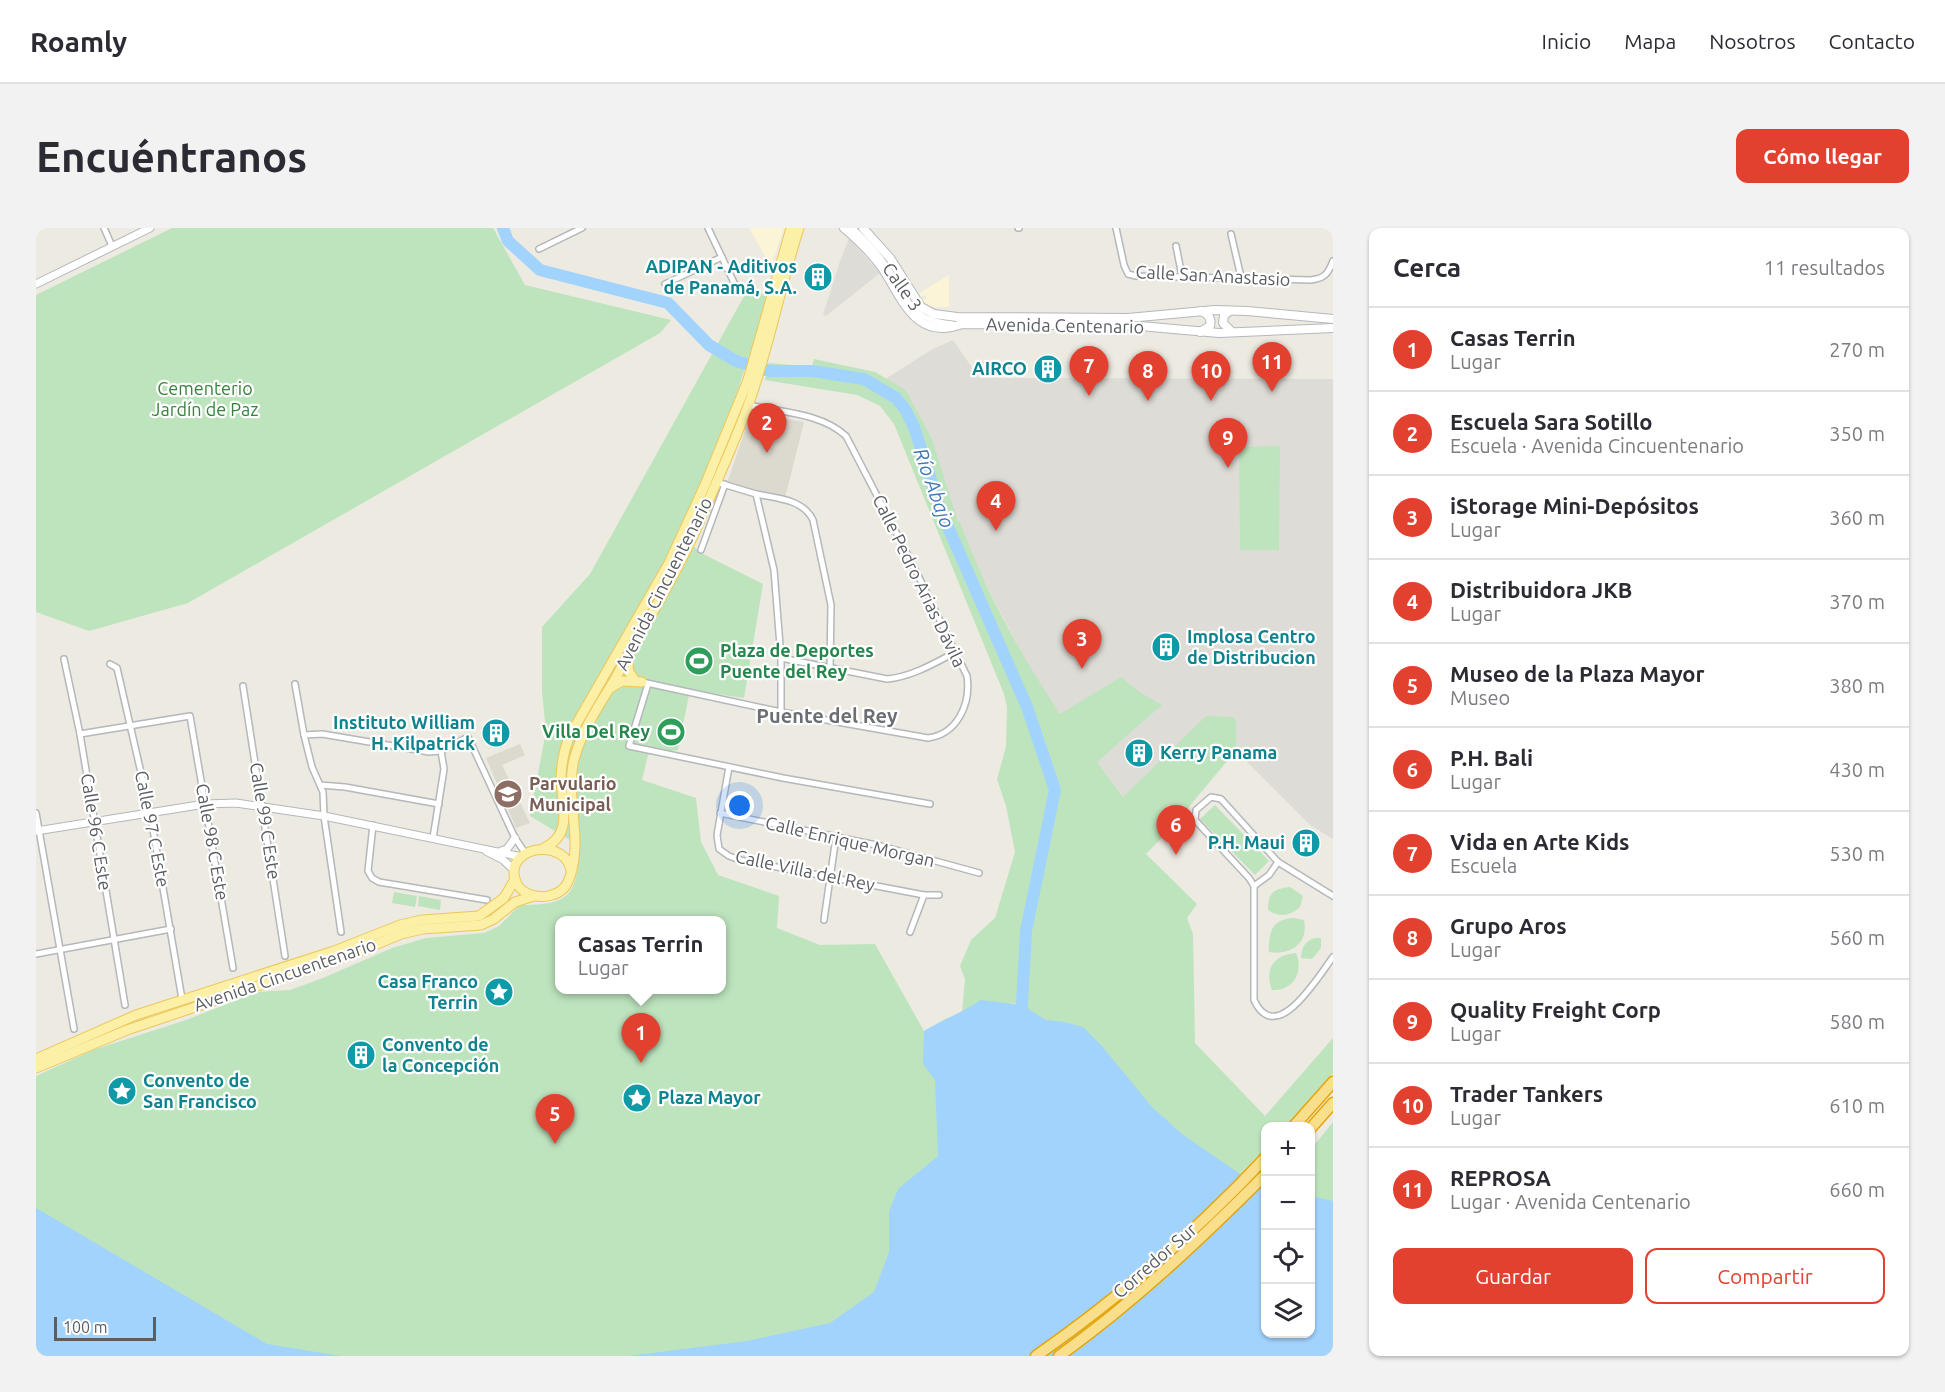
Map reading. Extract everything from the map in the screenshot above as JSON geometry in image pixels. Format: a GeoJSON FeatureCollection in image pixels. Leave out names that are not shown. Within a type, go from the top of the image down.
{"type":"FeatureCollection","features":[{"type":"Feature","properties":{"kind":"highway"},"geometry":{"type":"LineString","coordinates":[[1298,1122],[1333,1082]]}},
{"type":"Feature","properties":{"kind":"highway"},"geometry":{"type":"LineString","coordinates":[[1315,1124],[1333,1103]]}},
{"type":"Feature","properties":{"kind":"highway","name":"Corredor Sur"},"geometry":{"type":"LineString","coordinates":[[1036,1356],[1113,1299],[1148,1269],[1216,1208],[1261,1162]]}},
{"type":"Feature","properties":{"kind":"highway","name":"Corredor Sur"},"geometry":{"type":"LineString","coordinates":[[1059,1356],[1118,1310],[1185,1252],[1264,1176]]}},
{"type":"Feature","properties":{"kind":"main road","name":"Avenida Cincuentenario"},"geometry":{"type":"LineString","coordinates":[[758,361],[791,228]]}},
{"type":"Feature","properties":{"kind":"main road","name":"Avenida Cincuentenario"},"geometry":{"type":"LineString","coordinates":[[571,871],[576,833],[571,788],[573,764],[581,739],[721,483],[748,405],[752,381],[799,228]]}},
{"type":"Feature","properties":{"kind":"main road","name":"Avenida Centenario"},"geometry":{"type":"LineString","coordinates":[[844,228],[871,254],[887,280],[920,322],[939,328],[951,328],[962,324],[1140,326],[1232,333],[1333,328]]}},
{"type":"Feature","properties":{"kind":"main road","name":"Avenida Centenario"},"geometry":{"type":"LineString","coordinates":[[863,228],[890,258],[921,307],[934,314],[957,317],[1128,318],[1200,311],[1230,311],[1333,319]]}},
{"type":"Feature","properties":{"kind":"main road"},"geometry":{"type":"LineString","coordinates":[[1200,311],[1207,313],[1211,320],[1210,326],[1200,332]]}},
{"type":"Feature","properties":{"kind":"main road"},"geometry":{"type":"LineString","coordinates":[[1230,311],[1224,315],[1222,323],[1232,333]]}},
{"type":"Feature","properties":{"kind":"main road","name":"Avenida Cincuentenario"},"geometry":{"type":"LineString","coordinates":[[540,850],[556,840],[563,826],[561,777],[565,750],[573,727],[663,573],[684,532],[752,381]]}},
{"type":"Feature","properties":{"kind":"main road"},"geometry":{"type":"LineString","coordinates":[[627,655],[629,672],[641,682]]}},
{"type":"Feature","properties":{"kind":"main road"},"geometry":{"type":"LineString","coordinates":[[565,750],[605,682],[617,674]]}},
{"type":"Feature","properties":{"kind":"main road"},"geometry":{"type":"LineString","coordinates":[[609,689],[622,681],[641,682]]}},
{"type":"Feature","properties":{"kind":"main road"},"geometry":{"type":"LineString","coordinates":[[540,850],[551,850],[563,855],[571,871],[568,882],[562,889],[549,896],[534,896],[524,891],[515,875],[524,856],[540,850]]}},
{"type":"Feature","properties":{"kind":"main road","name":"Avenida Cincuentenario"},"geometry":{"type":"LineString","coordinates":[[36,1059],[136,1015],[334,951],[400,925],[422,920],[479,916],[504,898],[515,875]]}},
{"type":"Feature","properties":{"kind":"main road","name":"Avenida Cincuentenario"},"geometry":{"type":"LineString","coordinates":[[36,1068],[127,1030],[356,953],[401,934],[423,929],[482,925],[494,919],[515,902],[534,896]]}},
{"type":"Feature","properties":{"kind":"street"},"geometry":{"type":"LineString","coordinates":[[104,228],[112,246]]}},
{"type":"Feature","properties":{"kind":"street"},"geometry":{"type":"LineString","coordinates":[[36,284],[150,228]]}},
{"type":"Feature","properties":{"kind":"street"},"geometry":{"type":"LineString","coordinates":[[539,249],[582,228]]}},
{"type":"Feature","properties":{"kind":"street"},"geometry":{"type":"LineString","coordinates":[[708,228],[737,289]]}},
{"type":"Feature","properties":{"kind":"street","name":"Calle 3"},"geometry":{"type":"LineString","coordinates":[[853,228],[885,263],[916,312],[932,321],[962,324]]}},
{"type":"Feature","properties":{"kind":"street","name":"Calle San Anastasio"},"geometry":{"type":"LineString","coordinates":[[1116,228],[1124,265],[1128,273],[1136,276],[1311,280],[1321,279],[1328,274],[1333,261]]}},
{"type":"Feature","properties":{"kind":"street"},"geometry":{"type":"LineString","coordinates":[[1231,234],[1241,277]]}},
{"type":"Feature","properties":{"kind":"street"},"geometry":{"type":"LineString","coordinates":[[1176,246],[1182,276]]}},
{"type":"Feature","properties":{"kind":"street"},"geometry":{"type":"LineString","coordinates":[[665,284],[722,256]]}},
{"type":"Feature","properties":{"kind":"street","name":"Calle Pedro Arias Dávila"},"geometry":{"type":"LineString","coordinates":[[748,405],[819,419],[836,426],[846,436],[967,676],[969,690],[963,711],[956,722],[940,736],[928,738],[781,712]]}},
{"type":"Feature","properties":{"kind":"street"},"geometry":{"type":"LineString","coordinates":[[700,550],[721,483],[798,504],[809,513],[813,520],[831,605],[830,668]]}},
{"type":"Feature","properties":{"kind":"street"},"geometry":{"type":"LineString","coordinates":[[617,674],[641,682],[781,712],[781,658],[774,570],[756,494]]}},
{"type":"Feature","properties":{"kind":"street"},"geometry":{"type":"LineString","coordinates":[[781,658],[878,678],[899,678],[954,653]]}},
{"type":"Feature","properties":{"kind":"street","name":"Calle 96 C Este"},"geometry":{"type":"LineString","coordinates":[[64,659],[80,734],[125,1005]]}},
{"type":"Feature","properties":{"kind":"street","name":"Calle 97 C Este"},"geometry":{"type":"LineString","coordinates":[[110,664],[117,668],[150,812],[182,999]]}},
{"type":"Feature","properties":{"kind":"street"},"geometry":{"type":"LineString","coordinates":[[641,682],[629,746],[930,804]]}},
{"type":"Feature","properties":{"kind":"street"},"geometry":{"type":"LineString","coordinates":[[295,684],[312,767],[323,792],[324,816],[341,932]]}},
{"type":"Feature","properties":{"kind":"street","name":"Calle 99 C Este"},"geometry":{"type":"LineString","coordinates":[[243,686],[285,956]]}},
{"type":"Feature","properties":{"kind":"street","name":"Calle 98 C Este"},"geometry":{"type":"LineString","coordinates":[[130,726],[190,716],[233,968]]}},
{"type":"Feature","properties":{"kind":"street"},"geometry":{"type":"LineString","coordinates":[[80,734],[130,726]]}},
{"type":"Feature","properties":{"kind":"street"},"geometry":{"type":"LineString","coordinates":[[304,735],[322,734],[429,752],[441,751],[468,737],[524,856]]}},
{"type":"Feature","properties":{"kind":"street"},"geometry":{"type":"LineString","coordinates":[[433,838],[444,769],[441,751]]}},
{"type":"Feature","properties":{"kind":"street","name":"Calle Villa del Rey"},"geometry":{"type":"LineString","coordinates":[[729,767],[717,836],[719,849],[729,856],[924,895],[939,895]]}},
{"type":"Feature","properties":{"kind":"street"},"geometry":{"type":"LineString","coordinates":[[320,784],[439,804]]}},
{"type":"Feature","properties":{"kind":"street"},"geometry":{"type":"LineString","coordinates":[[1333,896],[1278,862],[1221,799],[1211,797],[1196,810],[1195,820],[1254,886],[1254,1000],[1259,1010],[1270,1017],[1281,1017],[1291,1010],[1333,957]]}},
{"type":"Feature","properties":{"kind":"street"},"geometry":{"type":"LineString","coordinates":[[38,831],[205,804],[236,803],[373,825],[524,856]]}},
{"type":"Feature","properties":{"kind":"street"},"geometry":{"type":"LineString","coordinates":[[36,813],[74,1029]]}},
{"type":"Feature","properties":{"kind":"street","name":"Calle Enrique Morgan"},"geometry":{"type":"LineString","coordinates":[[720,813],[881,846],[980,873]]}},
{"type":"Feature","properties":{"kind":"street"},"geometry":{"type":"LineString","coordinates":[[373,825],[368,871],[372,878],[379,882],[487,900]]}},
{"type":"Feature","properties":{"kind":"street"},"geometry":{"type":"LineString","coordinates":[[824,920],[836,837]]}},
{"type":"Feature","properties":{"kind":"street"},"geometry":{"type":"LineString","coordinates":[[501,851],[507,849],[515,838]]}},
{"type":"Feature","properties":{"kind":"street"},"geometry":{"type":"LineString","coordinates":[[476,846],[502,859],[515,875]]}},
{"type":"Feature","properties":{"kind":"street"},"geometry":{"type":"LineString","coordinates":[[1254,886],[1269,875],[1278,862]]}},
{"type":"Feature","properties":{"kind":"street"},"geometry":{"type":"LineString","coordinates":[[910,932],[924,895]]}},
{"type":"Feature","properties":{"kind":"street"},"geometry":{"type":"LineString","coordinates":[[36,954],[171,929]]}},
{"type":"Feature","properties":{"kind":"shaded area"},"geometry":{"type":"Polygon","coordinates":[[[749,228],[784,228],[771,267],[749,228]]]}},
{"type":"Feature","properties":{"kind":"shaded area"},"geometry":{"type":"Polygon","coordinates":[[[849,238],[880,273],[826,316],[823,315],[849,238]]]}},
{"type":"Feature","properties":{"kind":"shaded area"},"geometry":{"type":"Polygon","coordinates":[[[949,275],[949,307],[927,307],[922,300],[927,298],[925,295],[920,297],[918,294],[949,275]]]}},
{"type":"Feature","properties":{"kind":"shaded area"},"geometry":{"type":"Polygon","coordinates":[[[953,340],[979,378],[1333,379],[1333,839],[1310,825],[1236,751],[1158,842],[1060,714],[1029,668],[973,558],[960,522],[958,523],[945,483],[887,378],[931,350],[953,340]]]}},
{"type":"Feature","properties":{"kind":"shaded area"},"geometry":{"type":"Polygon","coordinates":[[[751,413],[804,422],[785,498],[727,483],[751,413]]]}},
{"type":"Feature","properties":{"kind":"shaded area","name":"Parvulario Municipal"},"geometry":{"type":"Polygon","coordinates":[[[520,744],[525,755],[502,765],[530,823],[516,828],[486,758],[520,744]]]}},
{"type":"Feature","properties":{"kind":"green space","name":"Cementerio Jardín de Paz"},"geometry":{"type":"Polygon","coordinates":[[[172,228],[493,228],[525,285],[671,320],[660,333],[188,603],[89,631],[36,612],[36,295],[172,228]]]}},
{"type":"Feature","properties":{"kind":"green space"},"geometry":{"type":"Polygon","coordinates":[[[748,289],[769,295],[732,408],[679,536],[705,555],[763,584],[744,698],[690,690],[678,750],[648,755],[642,780],[696,798],[701,842],[718,875],[779,896],[777,928],[820,945],[875,944],[924,1031],[947,1018],[962,1013],[965,979],[960,966],[971,940],[995,918],[1015,852],[1006,806],[997,779],[1006,747],[1007,707],[1004,694],[894,424],[880,406],[857,395],[765,380],[769,363],[812,367],[814,359],[875,372],[904,389],[932,439],[958,522],[960,522],[992,597],[1017,645],[1060,714],[1121,677],[1141,693],[1162,705],[1097,762],[1123,797],[1206,716],[1233,717],[1236,720],[1236,750],[1174,825],[1146,854],[1197,904],[1187,918],[1193,934],[1195,1043],[1265,1116],[1333,1038],[1333,1073],[1291,1122],[1261,1122],[1261,1153],[1240,1174],[1261,1181],[1261,1338],[1315,1338],[1315,1144],[1333,1122],[1333,1356],[1102,1356],[1022,1005],[1011,1003],[1087,1356],[36,1356],[36,1076],[93,1050],[186,1020],[257,992],[290,990],[392,948],[426,938],[484,933],[499,926],[520,905],[551,903],[568,894],[576,876],[580,846],[530,816],[546,731],[542,692],[542,627],[590,574],[748,289]]]}},
{"type":"Feature","properties":{"kind":"green space"},"geometry":{"type":"Polygon","coordinates":[[[1280,446],[1279,550],[1240,550],[1239,447],[1280,446]]]}},
{"type":"Feature","properties":{"kind":"green space"},"geometry":{"type":"Polygon","coordinates":[[[1215,805],[1269,861],[1255,875],[1200,819],[1215,805]]]}},
{"type":"Feature","properties":{"kind":"green space"},"geometry":{"type":"Polygon","coordinates":[[[1290,887],[1303,896],[1300,907],[1285,915],[1268,910],[1270,896],[1279,889],[1290,887]]]}},
{"type":"Feature","properties":{"kind":"green space"},"geometry":{"type":"Polygon","coordinates":[[[394,892],[417,896],[415,907],[392,903],[394,892]]]}},
{"type":"Feature","properties":{"kind":"green space"},"geometry":{"type":"Polygon","coordinates":[[[419,896],[441,900],[440,910],[418,906],[419,896]]]}},
{"type":"Feature","properties":{"kind":"green space"},"geometry":{"type":"Polygon","coordinates":[[[1295,918],[1304,920],[1304,936],[1301,941],[1291,950],[1269,952],[1269,939],[1276,924],[1295,918]]]}},
{"type":"Feature","properties":{"kind":"green space"},"geometry":{"type":"Polygon","coordinates":[[[1315,938],[1321,938],[1321,948],[1312,959],[1301,958],[1304,945],[1315,938]]]}},
{"type":"Feature","properties":{"kind":"green space"},"geometry":{"type":"Polygon","coordinates":[[[1296,953],[1299,967],[1295,979],[1286,987],[1272,990],[1269,975],[1273,964],[1288,954],[1296,953]]]}},
{"type":"Feature","properties":{"kind":"water"},"geometry":{"type":"Polygon","coordinates":[[[981,1000],[1022,1005],[1046,1020],[1083,1027],[1102,1046],[1151,1106],[1182,1134],[1240,1174],[1261,1181],[1261,1338],[1315,1338],[1315,1197],[1333,1201],[1333,1356],[628,1356],[747,1341],[830,1323],[874,1292],[889,1252],[889,1211],[898,1189],[938,1156],[935,1080],[923,1064],[924,1031],[981,1000]]]}},
{"type":"Feature","properties":{"kind":"water"},"geometry":{"type":"Polygon","coordinates":[[[36,1208],[267,1344],[341,1356],[36,1356],[36,1208]]]}},
{"type":"Feature","properties":{"kind":"waterway","name":"Río Abajo"},"geometry":{"type":"LineString","coordinates":[[503,228],[508,241],[540,270],[668,303],[709,345],[736,361],[770,371],[812,371],[864,379],[896,398],[905,409],[914,427],[941,511],[1027,707],[1055,790],[1026,931],[1022,1005]]}},
{"type":"Feature","properties":{"kind":"place","name":"ADIPAN - Aditivos de Panamá, S.A."},"geometry":{"type":"Point","coordinates":[818,277]}},
{"type":"Feature","properties":{"kind":"place","name":"AIRCO"},"geometry":{"type":"Point","coordinates":[1048,369]}},
{"type":"Feature","properties":{"kind":"place","name":"REPROSA"},"geometry":{"type":"Point","coordinates":[1272,392]}},
{"type":"Feature","properties":{"kind":"place","name":"Vida en Arte Kids"},"geometry":{"type":"Point","coordinates":[1089,396]}},
{"type":"Feature","properties":{"kind":"place","name":"Grupo Aros"},"geometry":{"type":"Point","coordinates":[1148,401]}},
{"type":"Feature","properties":{"kind":"place","name":"Trader Tankers"},"geometry":{"type":"Point","coordinates":[1211,401]}},
{"type":"Feature","properties":{"kind":"place","name":"Escuela Sara Sotillo"},"geometry":{"type":"Point","coordinates":[767,453]}},
{"type":"Feature","properties":{"kind":"place","name":"Quality Freight Corp"},"geometry":{"type":"Point","coordinates":[1228,468]}},
{"type":"Feature","properties":{"kind":"place","name":"Distribuidora JKB"},"geometry":{"type":"Point","coordinates":[996,531]}},
{"type":"Feature","properties":{"kind":"place","name":"Implosa Centro de Distribucion"},"geometry":{"type":"Point","coordinates":[1166,647]}},
{"type":"Feature","properties":{"kind":"place","name":"Plaza de Deportes Puente del Rey"},"geometry":{"type":"Point","coordinates":[699,661]}},
{"type":"Feature","properties":{"kind":"place","name":"iStorage Mini-Depósitos"},"geometry":{"type":"Point","coordinates":[1082,669]}},
{"type":"Feature","properties":{"kind":"place","name":"Villa Del Rey"},"geometry":{"type":"Point","coordinates":[671,732]}},
{"type":"Feature","properties":{"kind":"place","name":"Instituto William H. Kilpatrick"},"geometry":{"type":"Point","coordinates":[496,733]}},
{"type":"Feature","properties":{"kind":"place","name":"Kerry Panama"},"geometry":{"type":"Point","coordinates":[1139,753]}},
{"type":"Feature","properties":{"kind":"place","name":"Parvulario Municipal"},"geometry":{"type":"Point","coordinates":[508,794]}},
{"type":"Feature","properties":{"kind":"place","name":"P.H. Maui"},"geometry":{"type":"Point","coordinates":[1306,843]}},
{"type":"Feature","properties":{"kind":"place","name":"P.H. Bali"},"geometry":{"type":"Point","coordinates":[1176,855]}},
{"type":"Feature","properties":{"kind":"place","name":"Casa Franco Terrin"},"geometry":{"type":"Point","coordinates":[499,992]}},
{"type":"Feature","properties":{"kind":"place","name":"Convento de la Concepción"},"geometry":{"type":"Point","coordinates":[361,1055]}},
{"type":"Feature","properties":{"kind":"place","name":"Casas Terrin"},"geometry":{"type":"Point","coordinates":[641,1063]}},
{"type":"Feature","properties":{"kind":"place","name":"Convento de San Francisco"},"geometry":{"type":"Point","coordinates":[122,1091]}},
{"type":"Feature","properties":{"kind":"place","name":"Plaza Mayor"},"geometry":{"type":"Point","coordinates":[637,1098]}},
{"type":"Feature","properties":{"kind":"place","name":"Museo de la Plaza Mayor"},"geometry":{"type":"Point","coordinates":[555,1144]}},
{"type":"Feature","properties":{"kind":"district","name":"Puente del Rey"},"geometry":{"type":"Point","coordinates":[827,716]}}]}
